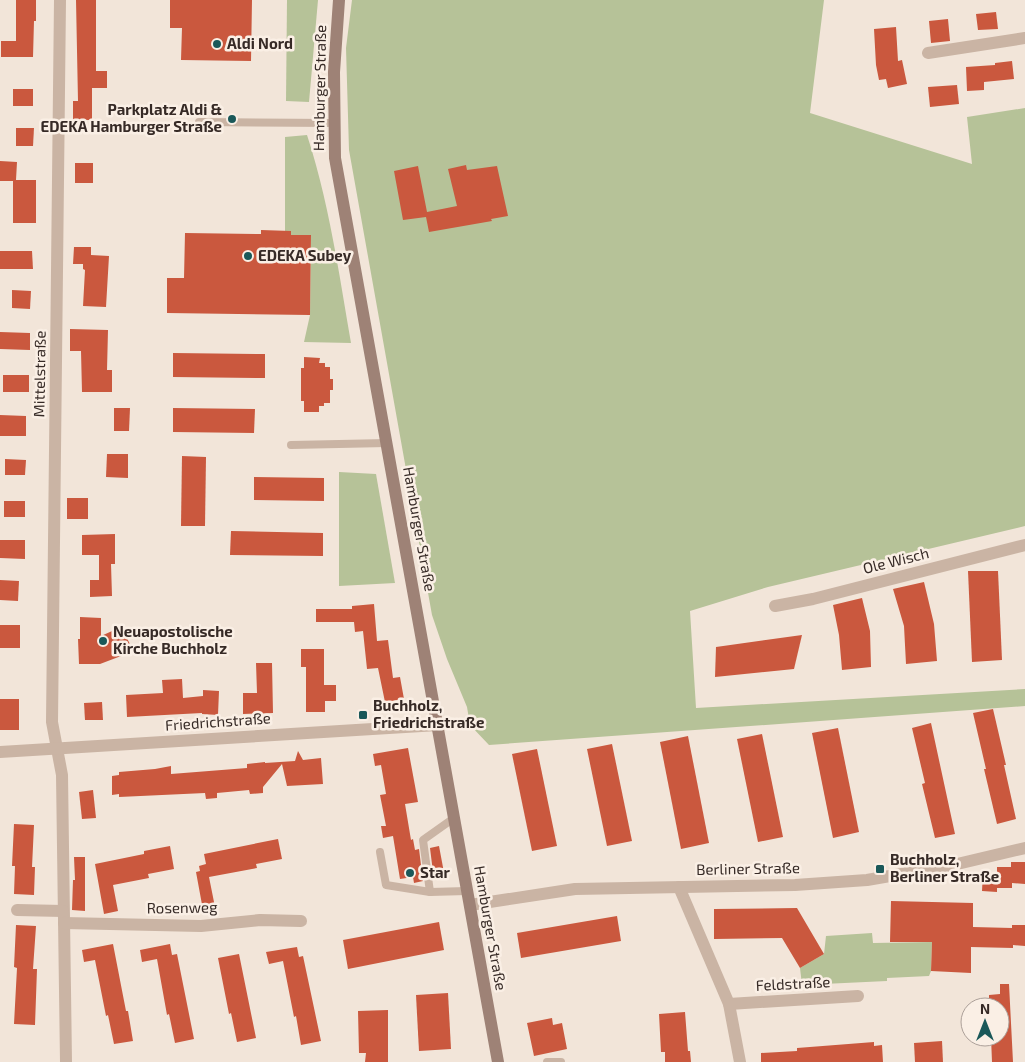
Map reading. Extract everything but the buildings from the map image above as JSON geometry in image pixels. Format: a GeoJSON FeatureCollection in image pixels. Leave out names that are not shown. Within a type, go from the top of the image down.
{"type":"FeatureCollection","features":[{"type":"Feature","properties":{"kind":"main road","name":"Hamburger Straße"},"geometry":{"type":"LineString","coordinates":[[339,0],[334,72],[335,158],[498,1062]]}},
{"type":"Feature","properties":{"kind":"street","name":"Mittelstraße"},"geometry":{"type":"LineString","coordinates":[[60,0],[52,722],[62,775],[66,1062]]}},
{"type":"Feature","properties":{"kind":"street"},"geometry":{"type":"LineString","coordinates":[[928,53],[1025,38]]}},
{"type":"Feature","properties":{"kind":"street","name":"Ole Wisch"},"geometry":{"type":"LineString","coordinates":[[775,606],[1025,546]]}},
{"type":"Feature","properties":{"kind":"street","name":"Friedrichstraße"},"geometry":{"type":"LineString","coordinates":[[0,752],[438,725]]}},
{"type":"Feature","properties":{"kind":"street","name":"Berliner Straße"},"geometry":{"type":"LineString","coordinates":[[470,905],[575,889],[795,885],[872,880],[953,865],[1025,848]]}},
{"type":"Feature","properties":{"kind":"street"},"geometry":{"type":"LineString","coordinates":[[679,887],[729,1004],[740,1062]]}},
{"type":"Feature","properties":{"kind":"street","name":"Rosenweg"},"geometry":{"type":"LineString","coordinates":[[17,910],[64,917],[201,926],[260,920],[301,921]]}},
{"type":"Feature","properties":{"kind":"street","name":"Feldstraße"},"geometry":{"type":"LineString","coordinates":[[729,1004],[858,996]]}},
{"type":"Feature","properties":{"kind":"lane"},"geometry":{"type":"LineString","coordinates":[[199,122],[334,123]]}},
{"type":"Feature","properties":{"kind":"lane"},"geometry":{"type":"LineString","coordinates":[[290,445],[387,443]]}},
{"type":"Feature","properties":{"kind":"lane"},"geometry":{"type":"LineString","coordinates":[[430,892],[423,840],[454,818]]}},
{"type":"Feature","properties":{"kind":"lane"},"geometry":{"type":"LineString","coordinates":[[380,852],[386,886],[430,892],[467,891]]}},
{"type":"Feature","properties":{"kind":"lane"},"geometry":{"type":"LineString","coordinates":[[547,1062],[561,1062]]}},
{"type":"Feature","properties":{"kind":"green space"},"geometry":{"type":"Polygon","coordinates":[[[287,0],[318,0],[309,102],[286,101],[287,0]]]}},
{"type":"Feature","properties":{"kind":"green space"},"geometry":{"type":"Polygon","coordinates":[[[352,0],[824,0],[810,113],[972,164],[967,117],[1025,108],[1025,526],[768,587],[690,611],[696,708],[1025,689],[1025,706],[489,745],[470,725],[467,707],[447,659],[432,615],[349,150],[346,48],[352,0]]]}},
{"type":"Feature","properties":{"kind":"green space"},"geometry":{"type":"Polygon","coordinates":[[[307,135],[327,212],[351,343],[304,342],[310,315],[311,235],[291,235],[291,231],[285,231],[285,137],[307,135]]]}},
{"type":"Feature","properties":{"kind":"green space"},"geometry":{"type":"Polygon","coordinates":[[[339,472],[376,474],[395,583],[339,586],[339,472]]]}},
{"type":"Feature","properties":{"kind":"green space"},"geometry":{"type":"Polygon","coordinates":[[[872,933],[873,943],[932,942],[931,971],[929,976],[887,978],[887,981],[802,985],[800,968],[824,954],[826,936],[872,933]]]}},
{"type":"Feature","properties":{"kind":"place","name":"Aldi Nord"},"geometry":{"type":"Point","coordinates":[217,44]}},
{"type":"Feature","properties":{"kind":"place","name":"Parkplatz Aldi & EDEKA Hamburger Straße"},"geometry":{"type":"Point","coordinates":[232,119]}},
{"type":"Feature","properties":{"kind":"place","name":"EDEKA Subey"},"geometry":{"type":"Point","coordinates":[248,256]}},
{"type":"Feature","properties":{"kind":"place","name":"Neuapostolische Kirche Buchholz"},"geometry":{"type":"Point","coordinates":[103,641]}},
{"type":"Feature","properties":{"kind":"place","name":"Buchholz, Friedrichstraße"},"geometry":{"type":"Point","coordinates":[363,715]}},
{"type":"Feature","properties":{"kind":"place","name":"Buchholz, Berliner Straße"},"geometry":{"type":"Point","coordinates":[880,869]}},
{"type":"Feature","properties":{"kind":"place","name":"Star"},"geometry":{"type":"Point","coordinates":[410,873]}}]}
